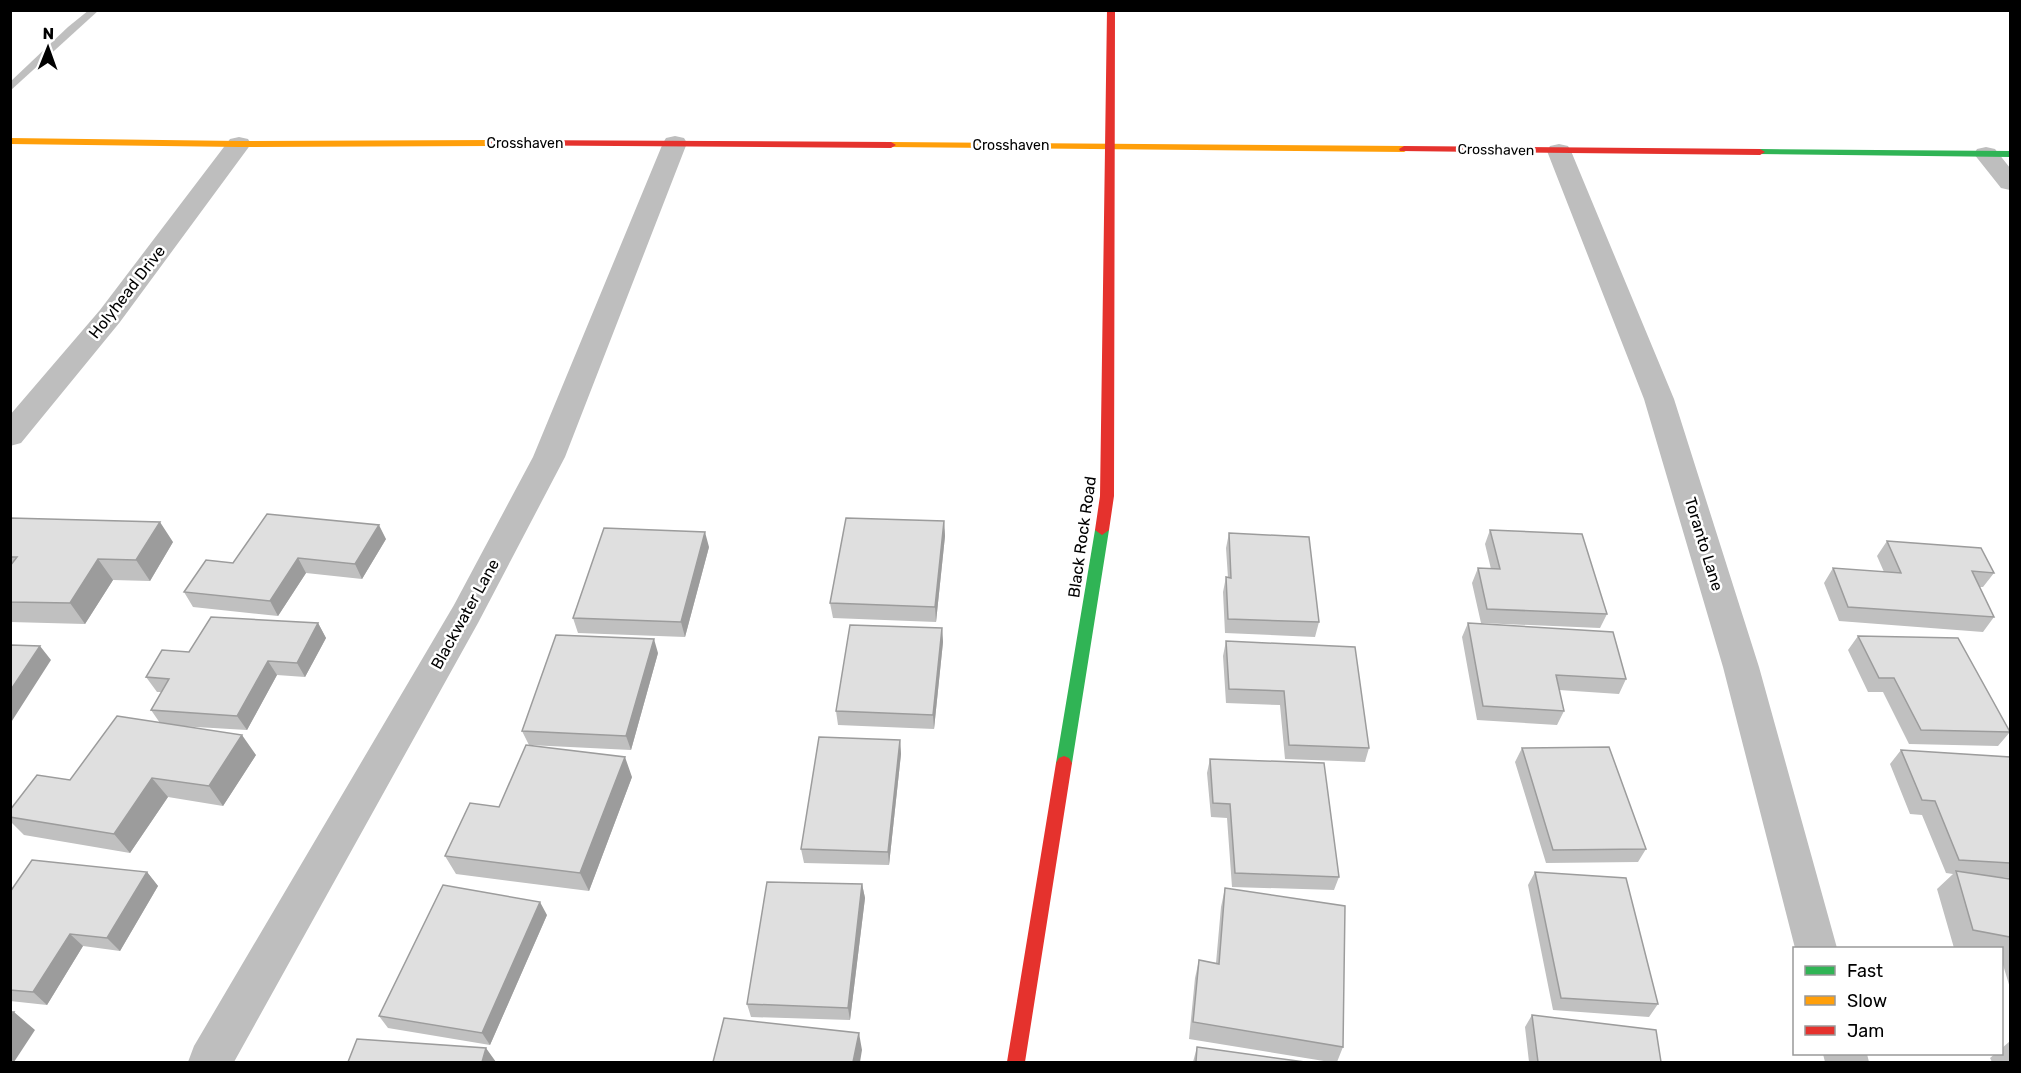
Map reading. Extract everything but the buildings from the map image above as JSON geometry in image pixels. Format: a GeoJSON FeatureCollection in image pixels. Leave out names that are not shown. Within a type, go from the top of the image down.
{"type":"FeatureCollection","features":[{"type":"Feature","properties":{"kind":"street","name":"Black Rock Road"},"geometry":{"type":"LineString","coordinates":[[1016,1062],[1107,496],[1111,10]]}},
{"type":"Feature","properties":{"kind":"street","name":"Crosshaven"},"geometry":{"type":"LineString","coordinates":[[16,141],[239,144],[675,143],[1998,154]]}},
{"type":"Feature","properties":{"kind":"street","name":"Blackwater Lane"},"geometry":{"type":"LineString","coordinates":[[210,1062],[466,614],[549,458],[675,143]]}},
{"type":"Feature","properties":{"kind":"street","name":"Holyhead Drive"},"geometry":{"type":"LineString","coordinates":[[10,436],[110,316],[239,144]]}},
{"type":"Feature","properties":{"kind":"street","name":"Toranto Lane"},"geometry":{"type":"LineString","coordinates":[[1559,151],[1659,399],[1741,667],[1816,947]]}},
{"type":"Feature","properties":{"kind":"street"},"geometry":{"type":"LineString","coordinates":[[1998,154],[2010,183]]}},
{"type":"Feature","properties":{"kind":"waterway"},"geometry":{"type":"LineString","coordinates":[[10,88],[71,29],[95,10]]}},
{"type":"Feature","properties":{"kind":"traffic: fast"},"geometry":{"type":"LineString","coordinates":[[1760,152],[2010,154]]}},
{"type":"Feature","properties":{"kind":"traffic: fast"},"geometry":{"type":"LineString","coordinates":[[1064,763],[1102,530]]}},
{"type":"Feature","properties":{"kind":"traffic: slow"},"geometry":{"type":"LineString","coordinates":[[10,141],[239,144],[491,143]]}},
{"type":"Feature","properties":{"kind":"traffic: slow"},"geometry":{"type":"LineString","coordinates":[[891,145],[1404,149]]}},
{"type":"Feature","properties":{"kind":"traffic: jam"},"geometry":{"type":"LineString","coordinates":[[1102,530],[1107,496],[1111,10]]}},
{"type":"Feature","properties":{"kind":"traffic: jam"},"geometry":{"type":"LineString","coordinates":[[491,143],[891,145]]}},
{"type":"Feature","properties":{"kind":"traffic: jam"},"geometry":{"type":"LineString","coordinates":[[1404,149],[1760,152]]}},
{"type":"Feature","properties":{"kind":"traffic: jam"},"geometry":{"type":"LineString","coordinates":[[1016,1062],[1064,763]]}}]}
